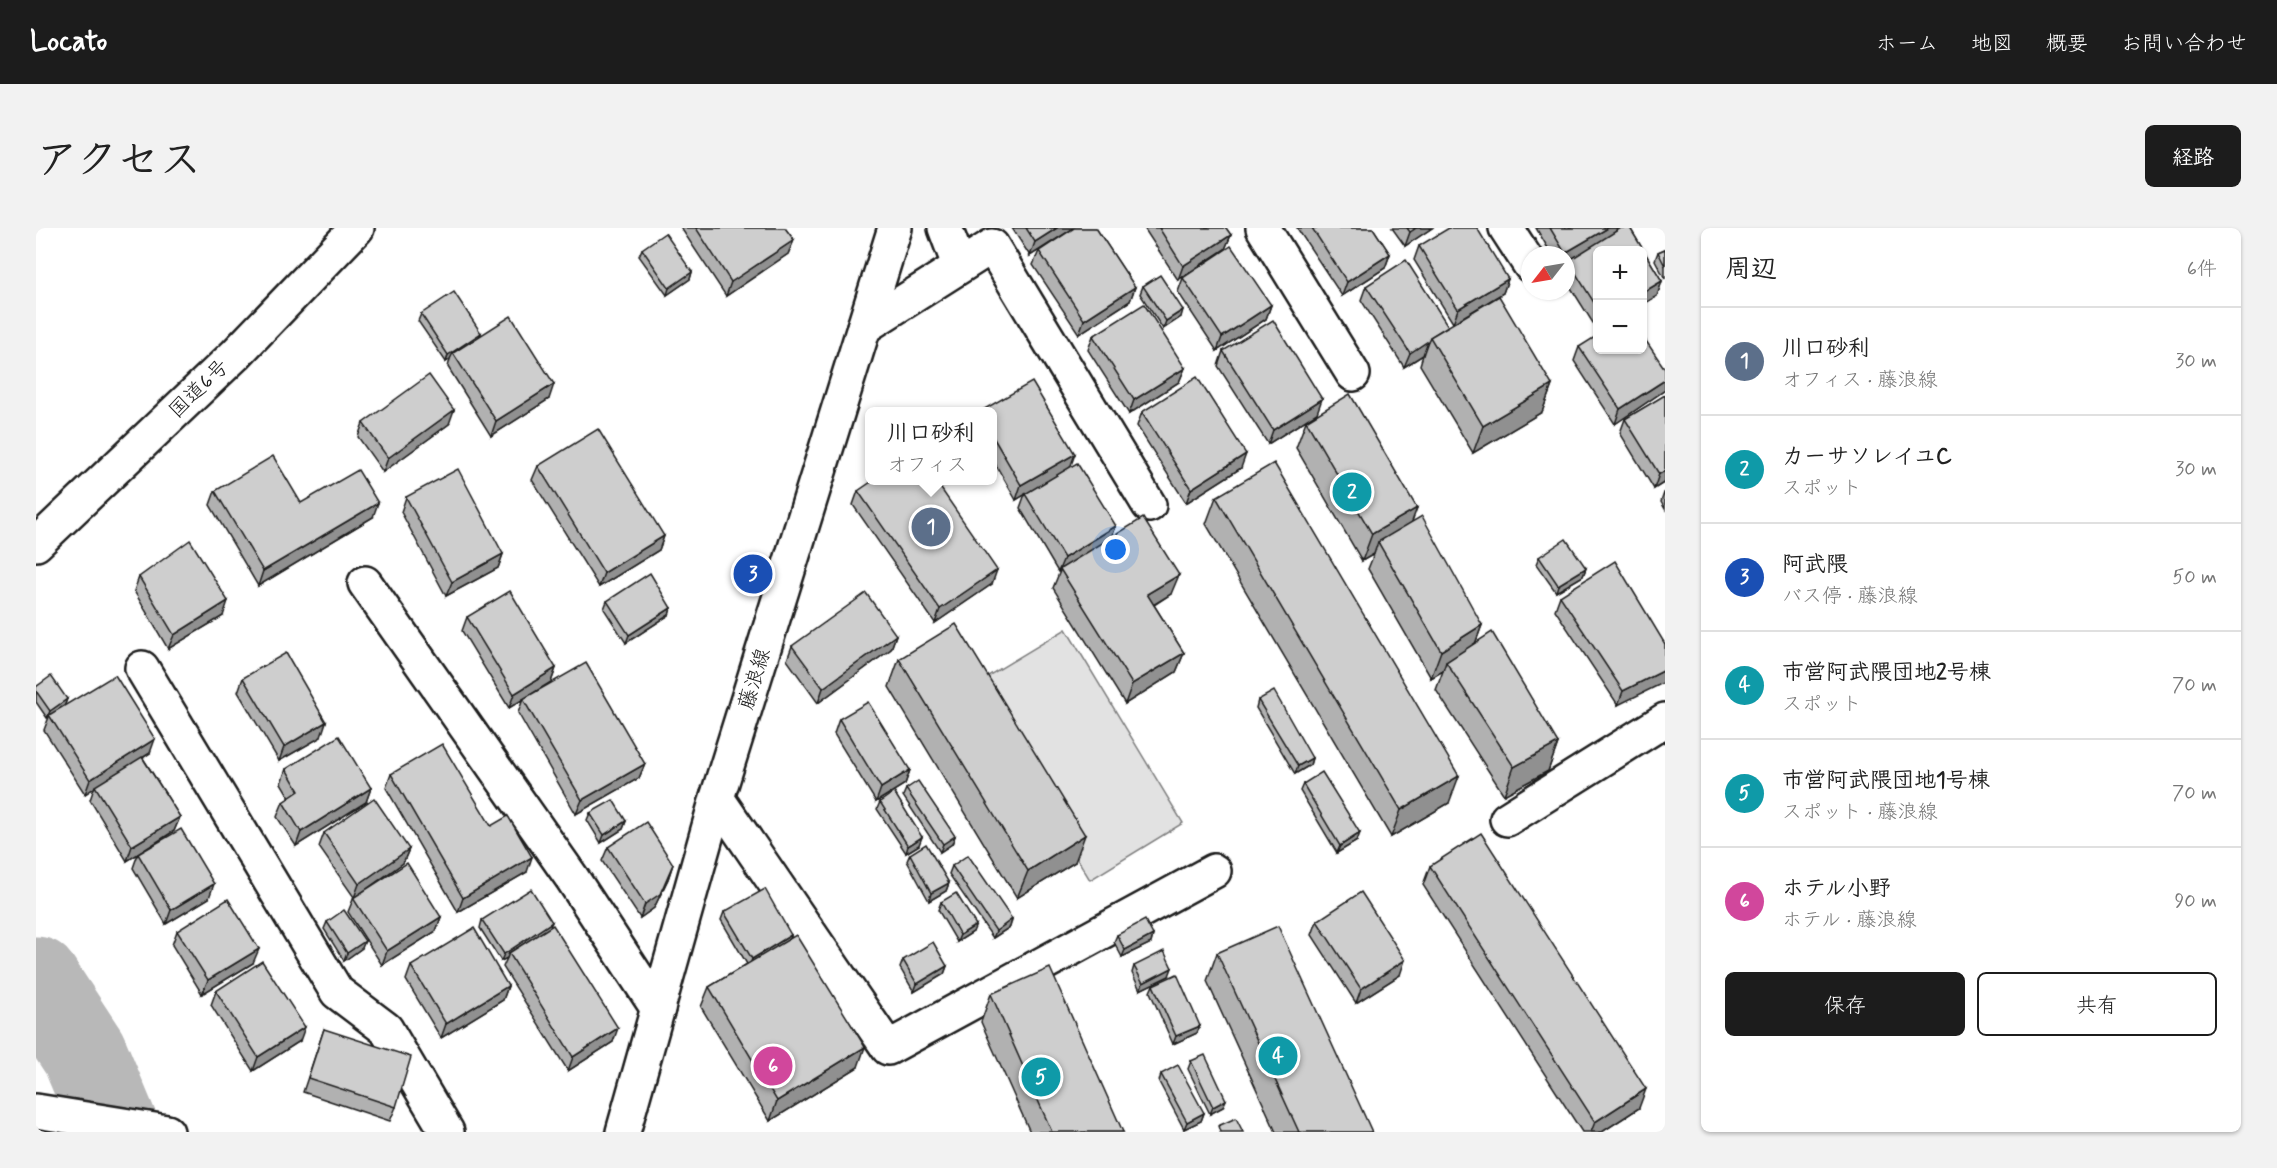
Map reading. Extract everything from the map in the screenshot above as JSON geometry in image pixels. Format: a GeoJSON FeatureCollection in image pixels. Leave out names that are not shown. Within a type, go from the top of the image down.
{"type":"FeatureCollection","features":[{"type":"Feature","properties":{"kind":"main road","name":"国道6号"},"geometry":{"type":"LineString","coordinates":[[36,544],[236,354],[357,228]]}},
{"type":"Feature","properties":{"kind":"main road","name":"藤浪線"},"geometry":{"type":"LineString","coordinates":[[623,1132],[717,798],[895,228]]}},
{"type":"Feature","properties":{"kind":"main road"},"geometry":{"type":"LineString","coordinates":[[945,228],[959,265]]}},
{"type":"Feature","properties":{"kind":"main road"},"geometry":{"type":"LineString","coordinates":[[1263,228],[1353,374]]}},
{"type":"Feature","properties":{"kind":"main road"},"geometry":{"type":"LineString","coordinates":[[1506,228],[1521,251]]}},
{"type":"Feature","properties":{"kind":"main road"},"geometry":{"type":"LineString","coordinates":[[864,327],[992,246],[1149,505]]}},
{"type":"Feature","properties":{"kind":"main road"},"geometry":{"type":"LineString","coordinates":[[365,583],[572,878],[658,1009]]}},
{"type":"Feature","properties":{"kind":"main road"},"geometry":{"type":"LineString","coordinates":[[142,668],[337,992],[386,1029],[447,1132]]}},
{"type":"Feature","properties":{"kind":"main road"},"geometry":{"type":"LineString","coordinates":[[1506,819],[1665,720]]}},
{"type":"Feature","properties":{"kind":"main road"},"geometry":{"type":"LineString","coordinates":[[717,798],[888,1048],[1214,871]]}},
{"type":"Feature","properties":{"kind":"main road"},"geometry":{"type":"LineString","coordinates":[[36,1111],[167,1132]]}},
{"type":"Feature","properties":{"kind":"shaded area"},"geometry":{"type":"Polygon","coordinates":[[[1066,629],[1183,823],[1090,880],[973,685],[1066,629]]]}},
{"type":"Feature","properties":{"kind":"building"},"geometry":{"type":"Polygon","coordinates":[[[696,228],[785,228],[794,240],[731,282],[696,228]]]}},
{"type":"Feature","properties":{"kind":"building"},"geometry":{"type":"Polygon","coordinates":[[[1026,228],[1057,228],[1035,242],[1026,228]]]}},
{"type":"Feature","properties":{"kind":"building"},"geometry":{"type":"Polygon","coordinates":[[[1074,228],[1096,228],[1135,287],[1084,320],[1039,251],[1074,228]]]}},
{"type":"Feature","properties":{"kind":"building"},"geometry":{"type":"Polygon","coordinates":[[[1159,228],[1226,228],[1231,235],[1183,266],[1159,228]]]}},
{"type":"Feature","properties":{"kind":"building"},"geometry":{"type":"Polygon","coordinates":[[[1312,228],[1373,228],[1390,254],[1347,282],[1312,228]]]}},
{"type":"Feature","properties":{"kind":"building"},"geometry":{"type":"Polygon","coordinates":[[[1449,228],[1477,228],[1508,279],[1458,309],[1419,246],[1449,228]]]}},
{"type":"Feature","properties":{"kind":"building"},"geometry":{"type":"Polygon","coordinates":[[[1550,228],[1608,228],[1575,247],[1561,246],[1550,228]]]}},
{"type":"Feature","properties":{"kind":"building"},"geometry":{"type":"Polygon","coordinates":[[[1621,228],[1630,228],[1641,246],[1593,246],[1593,301],[1575,272],[1575,257],[1621,228]]]}},
{"type":"Feature","properties":{"kind":"building"},"geometry":{"type":"Polygon","coordinates":[[[665,233],[692,272],[669,288],[642,249],[665,233]]]}},
{"type":"Feature","properties":{"kind":"building"},"geometry":{"type":"Polygon","coordinates":[[[1231,246],[1271,305],[1222,337],[1183,278],[1231,246]]]}},
{"type":"Feature","properties":{"kind":"building"},"geometry":{"type":"Polygon","coordinates":[[[1665,249],[1665,266],[1658,252],[1665,249]]]}},
{"type":"Feature","properties":{"kind":"building"},"geometry":{"type":"Polygon","coordinates":[[[1647,256],[1662,281],[1647,290],[1647,256]]]}},
{"type":"Feature","properties":{"kind":"building"},"geometry":{"type":"Polygon","coordinates":[[[1406,260],[1448,326],[1410,353],[1366,286],[1406,260]]]}},
{"type":"Feature","properties":{"kind":"building"},"geometry":{"type":"Polygon","coordinates":[[[1160,275],[1183,310],[1166,321],[1143,286],[1160,275]]]}},
{"type":"Feature","properties":{"kind":"building"},"geometry":{"type":"Polygon","coordinates":[[[454,292],[481,333],[448,355],[421,314],[454,292]]]}},
{"type":"Feature","properties":{"kind":"building"},"geometry":{"type":"Polygon","coordinates":[[[1499,296],[1552,385],[1483,426],[1430,337],[1499,296]]]}},
{"type":"Feature","properties":{"kind":"building"},"geometry":{"type":"Polygon","coordinates":[[[1144,304],[1185,368],[1134,400],[1093,336],[1144,304]]]}},
{"type":"Feature","properties":{"kind":"building"},"geometry":{"type":"Polygon","coordinates":[[[511,316],[554,384],[496,421],[453,353],[511,316]]]}},
{"type":"Feature","properties":{"kind":"building"},"geometry":{"type":"Polygon","coordinates":[[[1273,320],[1322,399],[1273,430],[1223,351],[1273,320]]]}},
{"type":"Feature","properties":{"kind":"building"},"geometry":{"type":"Polygon","coordinates":[[[1593,338],[1593,354],[1647,354],[1647,342],[1665,369],[1665,380],[1620,409],[1579,347],[1593,338]]]}},
{"type":"Feature","properties":{"kind":"building"},"geometry":{"type":"Polygon","coordinates":[[[429,375],[454,410],[388,458],[363,423],[429,375]]]}},
{"type":"Feature","properties":{"kind":"building"},"geometry":{"type":"Polygon","coordinates":[[[1197,377],[1246,454],[1191,489],[1142,412],[1197,377]]]}},
{"type":"Feature","properties":{"kind":"building"},"geometry":{"type":"Polygon","coordinates":[[[1032,382],[1075,454],[1021,485],[997,444],[997,407],[988,407],[1032,382]]]}},
{"type":"Feature","properties":{"kind":"building"},"geometry":{"type":"Polygon","coordinates":[[[1350,394],[1417,508],[1372,534],[1306,421],[1350,394]]]}},
{"type":"Feature","properties":{"kind":"building"},"geometry":{"type":"Polygon","coordinates":[[[1665,395],[1665,471],[1659,474],[1625,419],[1665,395]]]}},
{"type":"Feature","properties":{"kind":"building"},"geometry":{"type":"Polygon","coordinates":[[[598,429],[664,536],[604,573],[538,466],[598,429]]]}},
{"type":"Feature","properties":{"kind":"building"},"geometry":{"type":"Polygon","coordinates":[[[273,456],[301,503],[358,470],[378,503],[263,571],[215,491],[273,456]]]}},
{"type":"Feature","properties":{"kind":"building"},"geometry":{"type":"Polygon","coordinates":[[[1077,463],[1116,526],[1064,558],[1025,494],[1077,463]]]}},
{"type":"Feature","properties":{"kind":"building"},"geometry":{"type":"Polygon","coordinates":[[[1274,463],[1459,776],[1401,810],[1216,497],[1274,463]]]}},
{"type":"Feature","properties":{"kind":"building"},"geometry":{"type":"Polygon","coordinates":[[[458,469],[503,554],[452,582],[406,497],[458,469]]]}},
{"type":"Feature","properties":{"kind":"building"},"geometry":{"type":"Polygon","coordinates":[[[867,485],[938,485],[997,570],[940,609],[858,491],[867,485]]]}},
{"type":"Feature","properties":{"kind":"building"},"geometry":{"type":"Polygon","coordinates":[[[1422,516],[1482,625],[1441,651],[1378,542],[1422,516]]]}},
{"type":"Feature","properties":{"kind":"building"},"geometry":{"type":"Polygon","coordinates":[[[1143,518],[1179,575],[1147,594],[1184,653],[1132,684],[1060,569],[1143,518]]]}},
{"type":"Feature","properties":{"kind":"building"},"geometry":{"type":"Polygon","coordinates":[[[1566,539],[1586,568],[1558,585],[1539,557],[1566,539]]]}},
{"type":"Feature","properties":{"kind":"building"},"geometry":{"type":"Polygon","coordinates":[[[190,540],[228,601],[174,635],[139,577],[190,540]]]}},
{"type":"Feature","properties":{"kind":"building"},"geometry":{"type":"Polygon","coordinates":[[[1615,561],[1665,644],[1665,670],[1623,691],[1560,596],[1615,561]]]}},
{"type":"Feature","properties":{"kind":"building"},"geometry":{"type":"Polygon","coordinates":[[[650,573],[671,608],[629,635],[607,601],[650,573]]]}},
{"type":"Feature","properties":{"kind":"building"},"geometry":{"type":"Polygon","coordinates":[[[510,591],[556,668],[514,694],[467,617],[510,591]]]}},
{"type":"Feature","properties":{"kind":"building"},"geometry":{"type":"Polygon","coordinates":[[[866,593],[896,635],[823,688],[792,646],[866,593]]]}},
{"type":"Feature","properties":{"kind":"building"},"geometry":{"type":"Polygon","coordinates":[[[956,624],[1085,835],[1028,871],[899,659],[956,624]]]}},
{"type":"Feature","properties":{"kind":"building"},"geometry":{"type":"Polygon","coordinates":[[[1492,632],[1558,743],[1514,767],[1446,662],[1492,632]]]}},
{"type":"Feature","properties":{"kind":"building"},"geometry":{"type":"Polygon","coordinates":[[[286,653],[326,722],[284,747],[243,678],[286,653]]]}},
{"type":"Feature","properties":{"kind":"building"},"geometry":{"type":"Polygon","coordinates":[[[586,663],[645,764],[582,800],[523,699],[586,663]]]}},
{"type":"Feature","properties":{"kind":"building"},"geometry":{"type":"Polygon","coordinates":[[[115,675],[155,739],[90,780],[49,715],[115,675]]]}},
{"type":"Feature","properties":{"kind":"building"},"geometry":{"type":"Polygon","coordinates":[[[51,676],[67,699],[50,711],[36,691],[36,687],[51,676]]]}},
{"type":"Feature","properties":{"kind":"building"},"geometry":{"type":"Polygon","coordinates":[[[1274,691],[1312,758],[1298,766],[1258,700],[1274,691]]]}},
{"type":"Feature","properties":{"kind":"building"},"geometry":{"type":"Polygon","coordinates":[[[868,702],[910,770],[881,788],[839,719],[868,702]]]}},
{"type":"Feature","properties":{"kind":"building"},"geometry":{"type":"Polygon","coordinates":[[[339,736],[371,788],[301,832],[283,802],[299,791],[286,769],[339,736]]]}},
{"type":"Feature","properties":{"kind":"building"},"geometry":{"type":"Polygon","coordinates":[[[442,744],[491,826],[508,816],[532,857],[463,898],[391,774],[442,744]]]}},
{"type":"Feature","properties":{"kind":"building"},"geometry":{"type":"Polygon","coordinates":[[[142,757],[180,817],[132,846],[95,786],[142,757]]]}},
{"type":"Feature","properties":{"kind":"building"},"geometry":{"type":"Polygon","coordinates":[[[1322,772],[1360,833],[1340,846],[1303,784],[1322,772]]]}},
{"type":"Feature","properties":{"kind":"building"},"geometry":{"type":"Polygon","coordinates":[[[918,781],[955,836],[943,844],[906,789],[918,781]]]}},
{"type":"Feature","properties":{"kind":"building"},"geometry":{"type":"Polygon","coordinates":[[[894,792],[922,837],[908,846],[880,802],[894,792]]]}},
{"type":"Feature","properties":{"kind":"building"},"geometry":{"type":"Polygon","coordinates":[[[374,798],[409,849],[359,884],[324,833],[374,798]]]}},
{"type":"Feature","properties":{"kind":"building"},"geometry":{"type":"Polygon","coordinates":[[[613,800],[626,821],[604,835],[590,813],[613,800]]]}},
{"type":"Feature","properties":{"kind":"building"},"geometry":{"type":"Polygon","coordinates":[[[646,822],[673,864],[660,894],[645,904],[608,847],[646,822]]]}},
{"type":"Feature","properties":{"kind":"building"},"geometry":{"type":"Polygon","coordinates":[[[181,829],[214,884],[171,910],[138,854],[181,829]]]}},
{"type":"Feature","properties":{"kind":"building"},"geometry":{"type":"Polygon","coordinates":[[[1481,833],[1646,1089],[1595,1122],[1430,866],[1481,833]]]}},
{"type":"Feature","properties":{"kind":"building"},"geometry":{"type":"Polygon","coordinates":[[[926,844],[949,883],[931,893],[910,854],[926,844]]]}},
{"type":"Feature","properties":{"kind":"building"},"geometry":{"type":"Polygon","coordinates":[[[968,855],[1012,919],[996,931],[952,866],[968,855]]]}},
{"type":"Feature","properties":{"kind":"building"},"geometry":{"type":"Polygon","coordinates":[[[407,863],[441,917],[387,951],[353,898],[407,863]]]}},
{"type":"Feature","properties":{"kind":"building"},"geometry":{"type":"Polygon","coordinates":[[[531,889],[552,922],[504,954],[482,920],[531,889]]]}},
{"type":"Feature","properties":{"kind":"building"},"geometry":{"type":"Polygon","coordinates":[[[765,889],[791,935],[752,959],[724,912],[765,889]]]}},
{"type":"Feature","properties":{"kind":"building"},"geometry":{"type":"Polygon","coordinates":[[[1361,892],[1405,960],[1361,989],[1317,921],[1361,892]]]}},
{"type":"Feature","properties":{"kind":"building"},"geometry":{"type":"Polygon","coordinates":[[[956,893],[976,925],[960,935],[941,902],[956,893]]]}},
{"type":"Feature","properties":{"kind":"building"},"geometry":{"type":"Polygon","coordinates":[[[228,899],[259,949],[208,980],[177,931],[228,899]]]}},
{"type":"Feature","properties":{"kind":"building"},"geometry":{"type":"Polygon","coordinates":[[[344,910],[365,941],[347,953],[327,922],[344,910]]]}},
{"type":"Feature","properties":{"kind":"building"},"geometry":{"type":"Polygon","coordinates":[[[1145,920],[1153,935],[1125,950],[1117,935],[1145,920]]]}},
{"type":"Feature","properties":{"kind":"building"},"geometry":{"type":"Polygon","coordinates":[[[553,925],[618,1028],[573,1057],[509,953],[553,925]]]}},
{"type":"Feature","properties":{"kind":"building"},"geometry":{"type":"Polygon","coordinates":[[[1278,926],[1372,1132],[1299,1132],[1217,953],[1278,926]]]}},
{"type":"Feature","properties":{"kind":"building"},"geometry":{"type":"Polygon","coordinates":[[[474,928],[508,986],[446,1024],[411,966],[474,928]]]}},
{"type":"Feature","properties":{"kind":"building"},"geometry":{"type":"Polygon","coordinates":[[[796,935],[865,1047],[777,1101],[709,987],[796,935]]]}},
{"type":"Feature","properties":{"kind":"building"},"geometry":{"type":"Polygon","coordinates":[[[933,942],[947,966],[917,984],[903,960],[933,942]]]}},
{"type":"Feature","properties":{"kind":"building"},"geometry":{"type":"Polygon","coordinates":[[[1164,951],[1172,968],[1143,983],[1134,966],[1164,951]]]}},
{"type":"Feature","properties":{"kind":"building"},"geometry":{"type":"Polygon","coordinates":[[[262,961],[305,1027],[258,1057],[216,991],[262,961]]]}},
{"type":"Feature","properties":{"kind":"building"},"geometry":{"type":"Polygon","coordinates":[[[1050,968],[1123,1132],[1052,1132],[991,994],[1050,968]]]}},
{"type":"Feature","properties":{"kind":"building"},"geometry":{"type":"Polygon","coordinates":[[[1177,974],[1200,1026],[1176,1036],[1153,985],[1177,974]]]}},
{"type":"Feature","properties":{"kind":"building"},"geometry":{"type":"Polygon","coordinates":[[[324,1029],[411,1057],[396,1107],[308,1078],[324,1029]]]}},
{"type":"Feature","properties":{"kind":"building"},"geometry":{"type":"Polygon","coordinates":[[[1205,1055],[1226,1100],[1213,1107],[1191,1061],[1205,1055]]]}},
{"type":"Feature","properties":{"kind":"building"},"geometry":{"type":"Polygon","coordinates":[[[1178,1065],[1204,1113],[1187,1122],[1161,1074],[1178,1065]]]}},
{"type":"Feature","properties":{"kind":"building"},"geometry":{"type":"Polygon","coordinates":[[[1236,1118],[1243,1132],[1220,1132],[1218,1126],[1236,1118]]]}},
{"type":"Feature","properties":{"kind":"waterway"},"geometry":{"type":"LineString","coordinates":[[36,980],[84,1053],[117,1132]]}},
{"type":"Feature","properties":{"kind":"place","name":"カーサソレイユC"},"geometry":{"type":"Point","coordinates":[1352,492]}},
{"type":"Feature","properties":{"kind":"place","name":"川口砂利"},"geometry":{"type":"Point","coordinates":[931,527]}},
{"type":"Feature","properties":{"kind":"place","name":"阿武隈"},"geometry":{"type":"Point","coordinates":[753,574]}},
{"type":"Feature","properties":{"kind":"place","name":"市営阿武隈団地2号棟"},"geometry":{"type":"Point","coordinates":[1278,1056]}},
{"type":"Feature","properties":{"kind":"place","name":"ホテル小野"},"geometry":{"type":"Point","coordinates":[773,1066]}},
{"type":"Feature","properties":{"kind":"place","name":"市営阿武隈団地1号棟"},"geometry":{"type":"Point","coordinates":[1041,1077]}}]}
